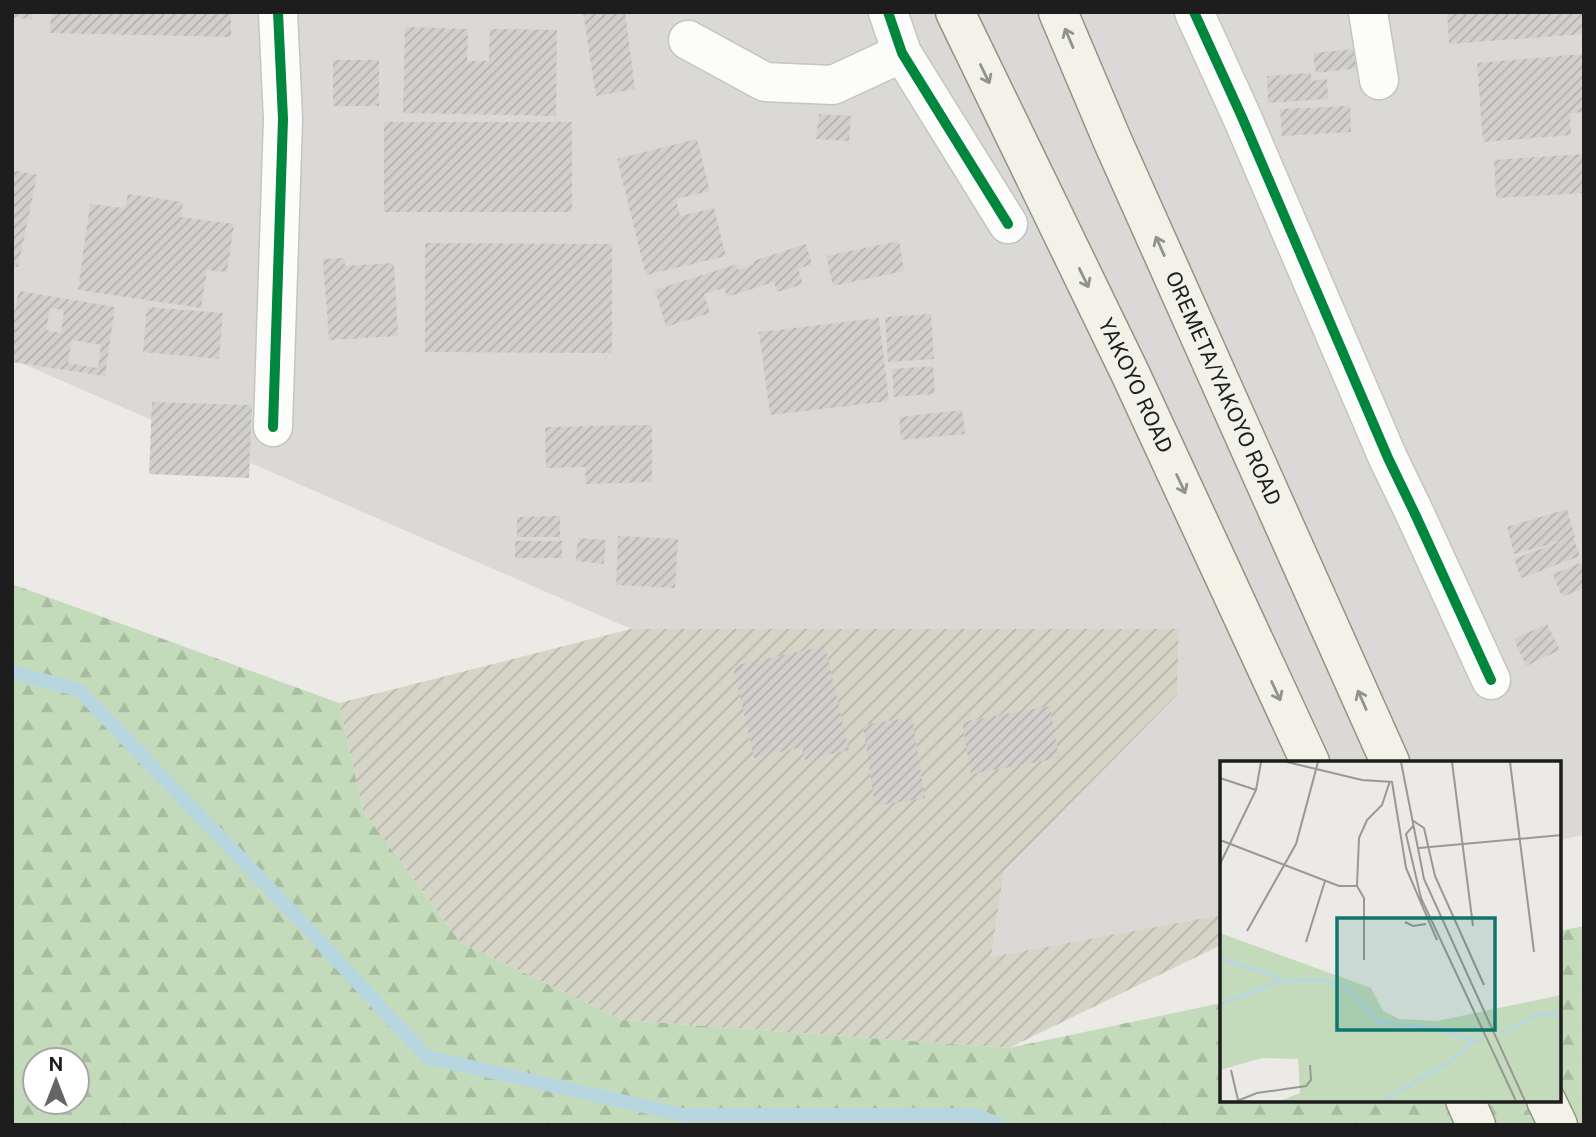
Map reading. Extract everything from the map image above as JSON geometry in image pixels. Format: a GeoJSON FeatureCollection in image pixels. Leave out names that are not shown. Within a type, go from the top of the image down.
{"type":"FeatureCollection","features":[{"type":"Feature","properties":{"kind":"main road","name":"YAKOYO ROAD"},"geometry":{"type":"LineString","coordinates":[[955,12],[1130,373],[1310,761]]}},
{"type":"Feature","properties":{"kind":"main road","name":"OREMETA/YAKOYO ROAD"},"geometry":{"type":"LineString","coordinates":[[1058,12],[1113,142],[1390,761]]}},
{"type":"Feature","properties":{"kind":"main road"},"geometry":{"type":"LineString","coordinates":[[1466,1102],[1476,1125]]}},
{"type":"Feature","properties":{"kind":"main road"},"geometry":{"type":"LineString","coordinates":[[1547,1102],[1558,1125]]}},
{"type":"Feature","properties":{"kind":"street"},"geometry":{"type":"LineString","coordinates":[[273,427],[283,119],[278,12]]}},
{"type":"Feature","properties":{"kind":"street"},"geometry":{"type":"LineString","coordinates":[[888,12],[902,53],[1008,224]]}},
{"type":"Feature","properties":{"kind":"street"},"geometry":{"type":"LineString","coordinates":[[1194,12],[1388,458],[1491,680]]}},
{"type":"Feature","properties":{"kind":"street"},"geometry":{"type":"LineString","coordinates":[[1368,12],[1379,80]]}},
{"type":"Feature","properties":{"kind":"street"},"geometry":{"type":"LineString","coordinates":[[688,40],[765,82],[833,85],[902,53]]}},
{"type":"Feature","properties":{"kind":"shaded area"},"geometry":{"type":"Polygon","coordinates":[[[12,12],[1584,12],[1584,835],[1561,840],[1561,761],[1220,761],[1220,915],[991,958],[1004,871],[1177,695],[1179,629],[631,629],[12,359],[12,12]]]}},
{"type":"Feature","properties":{"kind":"shaded area"},"geometry":{"type":"Polygon","coordinates":[[[631,629],[1179,629],[1177,695],[1004,871],[991,957],[1220,915],[1220,945],[1009,1048],[622,1020],[460,942],[363,811],[339,703],[631,629]]]}},
{"type":"Feature","properties":{"kind":"green space"},"geometry":{"type":"Polygon","coordinates":[[[12,584],[339,703],[363,811],[460,942],[622,1020],[1009,1048],[1220,1003],[1220,1102],[1561,1102],[1561,931],[1584,926],[1584,1125],[12,1125],[12,584]]]}},
{"type":"Feature","properties":{"kind":"building"},"geometry":{"type":"Polygon","coordinates":[[[12,12],[33,12],[32,20],[12,17],[12,12]]]}},
{"type":"Feature","properties":{"kind":"building"},"geometry":{"type":"Polygon","coordinates":[[[51,12],[231,12],[231,37],[50,33],[51,12]]]}},
{"type":"Feature","properties":{"kind":"building"},"geometry":{"type":"Polygon","coordinates":[[[583,12],[625,12],[635,89],[596,96],[583,12]]]}},
{"type":"Feature","properties":{"kind":"building"},"geometry":{"type":"Polygon","coordinates":[[[1447,12],[1584,12],[1584,34],[1449,44],[1447,12]]]}},
{"type":"Feature","properties":{"kind":"building"},"geometry":{"type":"Polygon","coordinates":[[[405,27],[468,29],[467,61],[489,61],[490,29],[557,30],[556,116],[403,113],[405,27]]]}},
{"type":"Feature","properties":{"kind":"building"},"geometry":{"type":"Polygon","coordinates":[[[1366,48],[1369,67],[1316,73],[1313,53],[1366,48]]]}},
{"type":"Feature","properties":{"kind":"building"},"geometry":{"type":"Polygon","coordinates":[[[1583,54],[1584,112],[1570,113],[1571,135],[1483,142],[1477,63],[1583,54]]]}},
{"type":"Feature","properties":{"kind":"building"},"geometry":{"type":"Polygon","coordinates":[[[333,60],[379,60],[379,106],[333,106],[333,60]]]}},
{"type":"Feature","properties":{"kind":"building"},"geometry":{"type":"Polygon","coordinates":[[[1311,73],[1311,81],[1327,79],[1328,99],[1268,103],[1267,76],[1311,73]]]}},
{"type":"Feature","properties":{"kind":"building"},"geometry":{"type":"Polygon","coordinates":[[[1350,106],[1351,132],[1282,136],[1280,109],[1350,106]]]}},
{"type":"Feature","properties":{"kind":"building"},"geometry":{"type":"Polygon","coordinates":[[[819,114],[851,116],[849,141],[816,139],[819,114]]]}},
{"type":"Feature","properties":{"kind":"building"},"geometry":{"type":"Polygon","coordinates":[[[384,122],[572,122],[572,212],[384,212],[384,122]]]}},
{"type":"Feature","properties":{"kind":"building"},"geometry":{"type":"Polygon","coordinates":[[[697,139],[710,191],[676,199],[680,216],[714,208],[726,256],[646,275],[617,159],[697,139]]]}},
{"type":"Feature","properties":{"kind":"building"},"geometry":{"type":"Polygon","coordinates":[[[1584,154],[1584,193],[1496,198],[1494,160],[1584,154]]]}},
{"type":"Feature","properties":{"kind":"building"},"geometry":{"type":"Polygon","coordinates":[[[12,170],[37,175],[18,267],[12,266],[12,170]]]}},
{"type":"Feature","properties":{"kind":"building"},"geometry":{"type":"Polygon","coordinates":[[[128,194],[183,202],[181,217],[234,224],[227,272],[207,270],[201,308],[78,290],[90,204],[125,208],[128,194]]]}},
{"type":"Feature","properties":{"kind":"building"},"geometry":{"type":"Polygon","coordinates":[[[899,241],[904,271],[833,286],[826,256],[899,241]]]}},
{"type":"Feature","properties":{"kind":"building"},"geometry":{"type":"Polygon","coordinates":[[[425,243],[612,244],[612,353],[425,352],[425,243]]]}},
{"type":"Feature","properties":{"kind":"building"},"geometry":{"type":"Polygon","coordinates":[[[806,244],[812,264],[798,269],[803,284],[777,292],[774,282],[727,297],[724,288],[704,294],[710,313],[666,327],[655,290],[737,264],[738,270],[754,264],[753,261],[806,244]]]}},
{"type":"Feature","properties":{"kind":"building"},"geometry":{"type":"Polygon","coordinates":[[[344,258],[345,266],[394,263],[398,336],[329,340],[323,259],[344,258]]]}},
{"type":"Feature","properties":{"kind":"building"},"geometry":{"type":"Polygon","coordinates":[[[19,291],[115,307],[105,376],[12,362],[12,311],[15,311],[19,291]],[[50,308],[46,330],[61,333],[64,310],[50,308]],[[72,340],[68,363],[98,368],[101,345],[72,340]]]}},
{"type":"Feature","properties":{"kind":"building"},"geometry":{"type":"Polygon","coordinates":[[[147,307],[223,313],[219,359],[143,352],[147,307]]]}},
{"type":"Feature","properties":{"kind":"building"},"geometry":{"type":"Polygon","coordinates":[[[931,314],[934,359],[888,362],[885,317],[931,314]]]}},
{"type":"Feature","properties":{"kind":"building"},"geometry":{"type":"Polygon","coordinates":[[[879,318],[889,401],[770,415],[759,332],[879,318]]]}},
{"type":"Feature","properties":{"kind":"building"},"geometry":{"type":"Polygon","coordinates":[[[933,366],[935,394],[894,397],[892,369],[933,366]]]}},
{"type":"Feature","properties":{"kind":"building"},"geometry":{"type":"Polygon","coordinates":[[[152,402],[252,405],[249,478],[149,474],[152,402]]]}},
{"type":"Feature","properties":{"kind":"building"},"geometry":{"type":"Polygon","coordinates":[[[962,410],[965,434],[901,440],[899,417],[962,410]]]}},
{"type":"Feature","properties":{"kind":"building"},"geometry":{"type":"Polygon","coordinates":[[[652,425],[652,482],[586,484],[585,467],[546,468],[545,427],[652,425]]]}},
{"type":"Feature","properties":{"kind":"building"},"geometry":{"type":"Polygon","coordinates":[[[1567,509],[1580,556],[1521,578],[1514,559],[1565,540],[1514,554],[1507,527],[1567,509]]]}},
{"type":"Feature","properties":{"kind":"building"},"geometry":{"type":"Polygon","coordinates":[[[560,516],[560,537],[517,537],[517,517],[560,516]]]}},
{"type":"Feature","properties":{"kind":"building"},"geometry":{"type":"Polygon","coordinates":[[[618,536],[678,539],[675,588],[616,585],[618,536]]]}},
{"type":"Feature","properties":{"kind":"building"},"geometry":{"type":"Polygon","coordinates":[[[578,538],[606,540],[604,564],[576,561],[578,538]]]}},
{"type":"Feature","properties":{"kind":"building"},"geometry":{"type":"Polygon","coordinates":[[[515,541],[562,541],[562,558],[515,558],[515,541]]]}},
{"type":"Feature","properties":{"kind":"building"},"geometry":{"type":"Polygon","coordinates":[[[1581,563],[1584,569],[1584,588],[1562,597],[1553,574],[1581,563]]]}},
{"type":"Feature","properties":{"kind":"building"},"geometry":{"type":"Polygon","coordinates":[[[1547,624],[1560,650],[1526,666],[1514,639],[1547,624]]]}},
{"type":"Feature","properties":{"kind":"building"},"geometry":{"type":"Polygon","coordinates":[[[825,646],[849,750],[805,760],[802,747],[754,758],[733,666],[825,646]]]}},
{"type":"Feature","properties":{"kind":"building"},"geometry":{"type":"Polygon","coordinates":[[[1050,706],[1059,758],[971,774],[962,722],[1050,706]]]}},
{"type":"Feature","properties":{"kind":"building"},"geometry":{"type":"Polygon","coordinates":[[[912,717],[925,798],[875,806],[863,725],[912,717]]]}},
{"type":"Feature","properties":{"kind":"waterway"},"geometry":{"type":"LineString","coordinates":[[12,672],[79,690],[427,1057],[683,1115],[976,1115],[999,1125]]}},
{"type":"Feature","properties":{"kind":"cycle path"},"geometry":{"type":"LineString","coordinates":[[273,427],[283,119],[278,12]]}},
{"type":"Feature","properties":{"kind":"cycle path"},"geometry":{"type":"LineString","coordinates":[[888,12],[902,53],[1008,224]]}},
{"type":"Feature","properties":{"kind":"cycle path"},"geometry":{"type":"LineString","coordinates":[[1194,12],[1388,458],[1491,680]]}}]}
